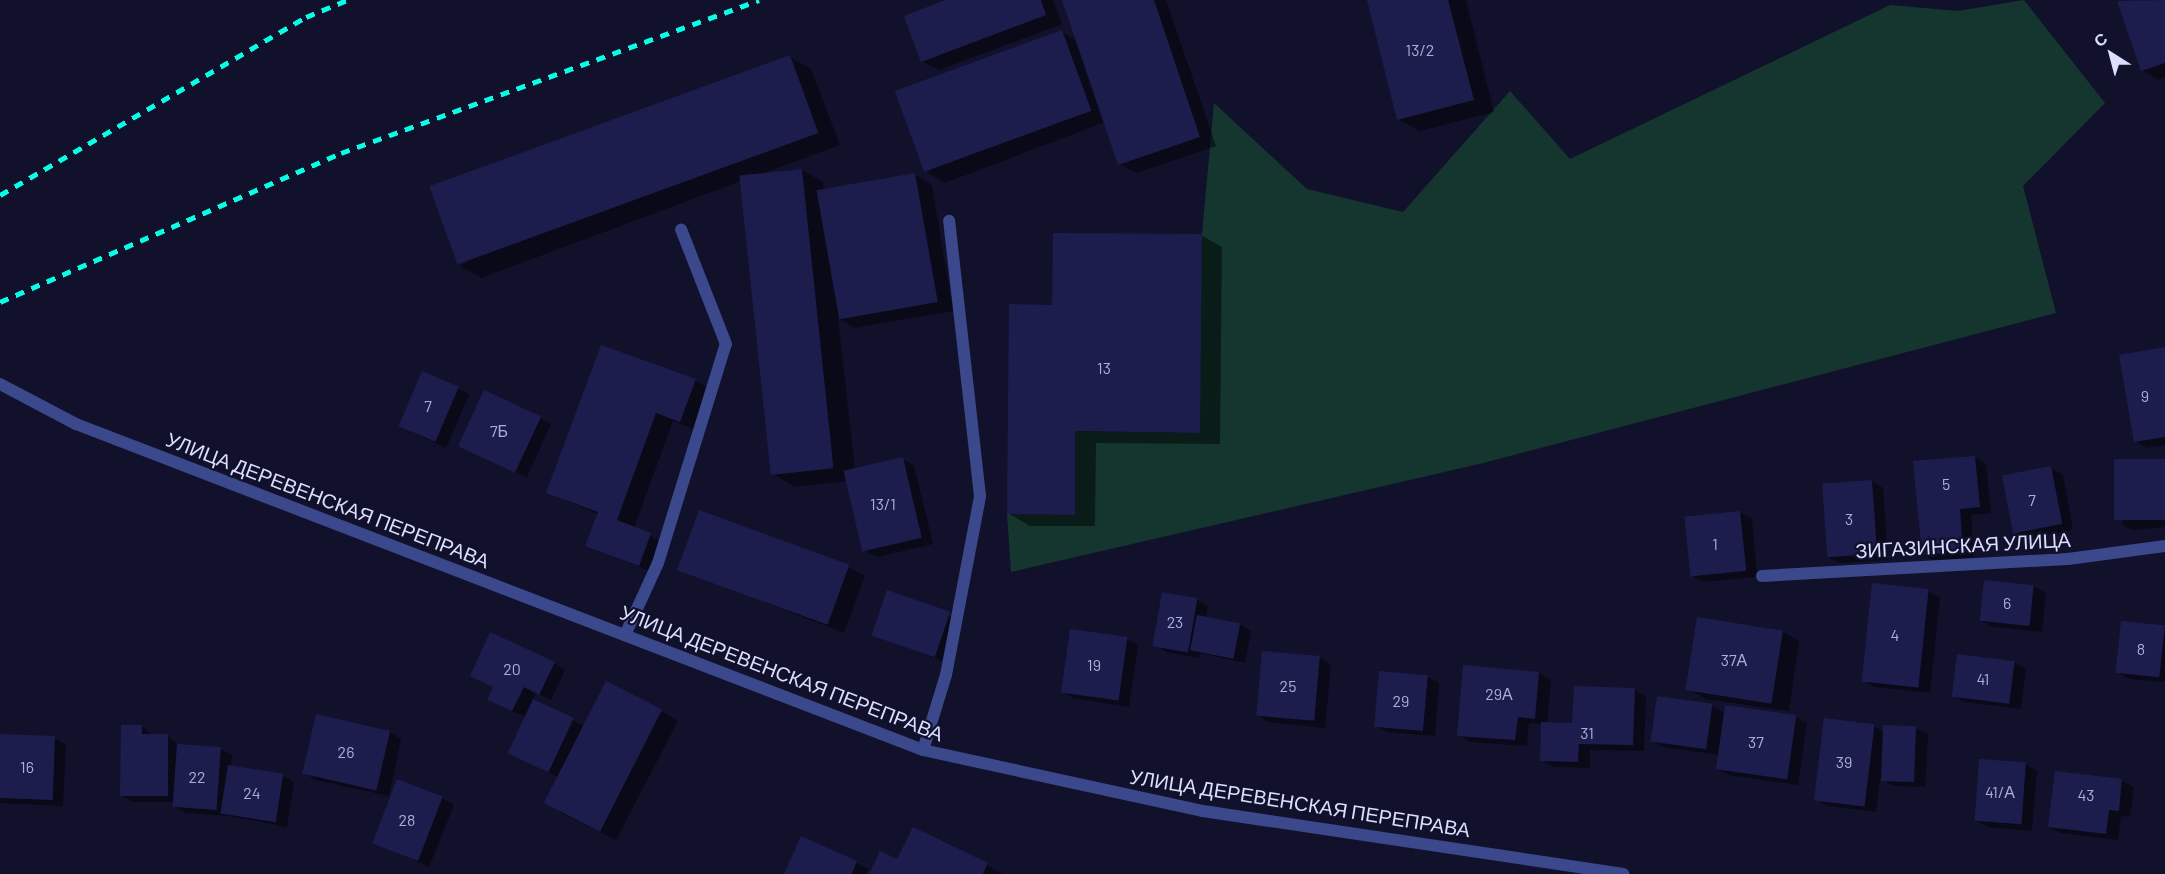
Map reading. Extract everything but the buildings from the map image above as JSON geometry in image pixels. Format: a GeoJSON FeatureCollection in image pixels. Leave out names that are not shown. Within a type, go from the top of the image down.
{"type":"FeatureCollection","features":[{"type":"Feature","properties":{"kind":"street"},"geometry":{"type":"LineString","coordinates":[[923,750],[946,675],[980,496],[948,221]]}},
{"type":"Feature","properties":{"kind":"street"},"geometry":{"type":"LineString","coordinates":[[625,634],[658,563],[726,344],[681,229]]}},
{"type":"Feature","properties":{"kind":"street","name":"УЛИЦА ДЕРЕВЕНСКАЯ ПЕРЕПРАВА"},"geometry":{"type":"LineString","coordinates":[[0,384],[76,424],[923,750],[1203,811],[1623,874]]}},
{"type":"Feature","properties":{"kind":"street","name":"ЗИГАЗИНСКАЯ УЛИЦА"},"geometry":{"type":"LineString","coordinates":[[1762,576],[2068,559],[2165,546]]}},
{"type":"Feature","properties":{"kind":"green space"},"geometry":{"type":"Polygon","coordinates":[[[2024,0],[2105,103],[2023,186],[2056,313],[1479,464],[1011,572],[1007,514],[1074,515],[1075,431],[1199,433],[1202,234],[1214,103],[1307,189],[1403,212],[1510,91],[1570,159],[1890,5],[1958,11],[2024,0]]]}},
{"type":"Feature","properties":{"kind":"railway"},"geometry":{"type":"LineString","coordinates":[[0,195],[306,17],[347,0]]}},
{"type":"Feature","properties":{"kind":"railway"},"geometry":{"type":"LineString","coordinates":[[0,302],[341,153],[759,0]]}}]}
